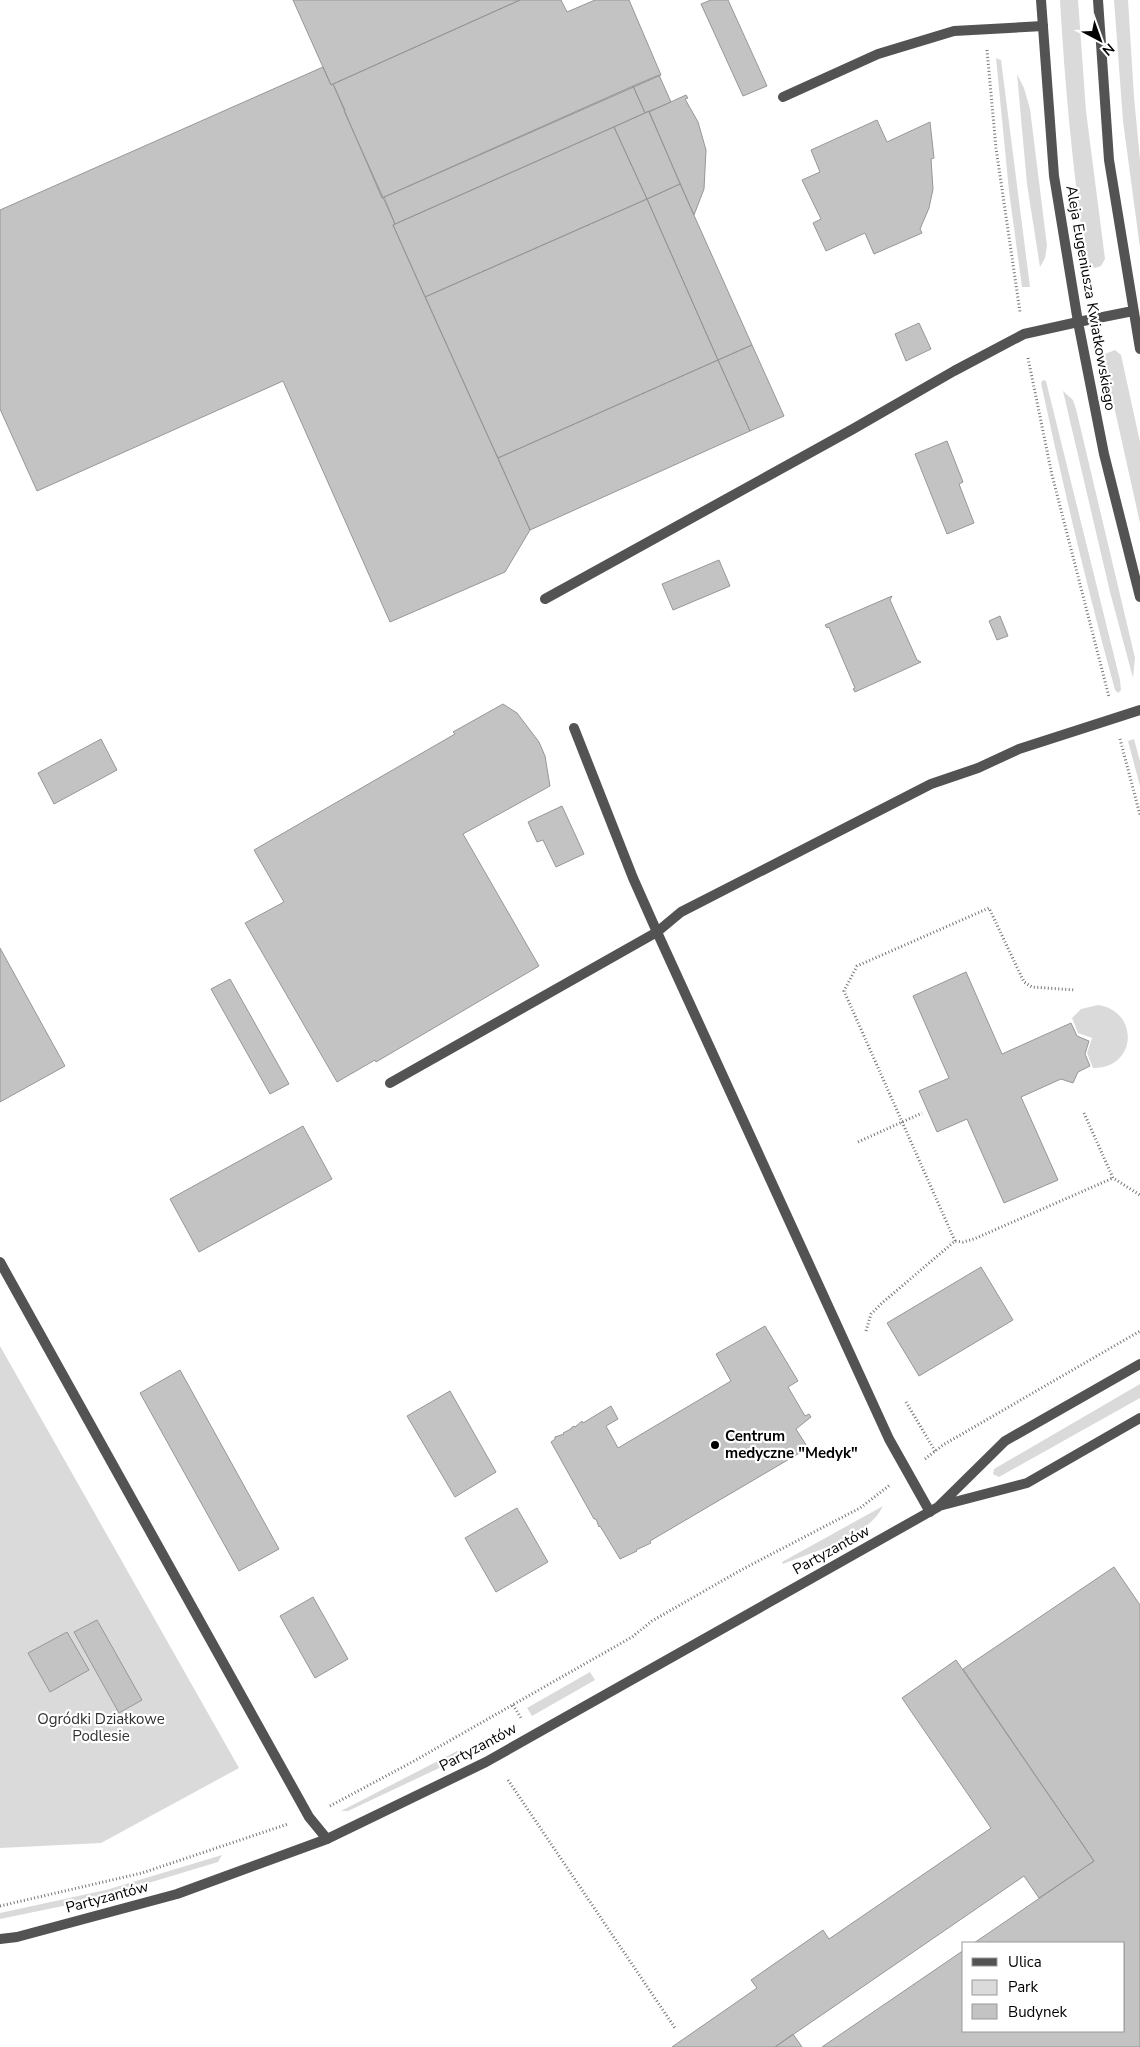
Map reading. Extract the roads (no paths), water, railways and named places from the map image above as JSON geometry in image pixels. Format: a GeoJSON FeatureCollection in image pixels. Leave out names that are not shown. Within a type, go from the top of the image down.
{"type":"FeatureCollection","features":[{"type":"Feature","properties":{"kind":"street","name":"Aleja Eugeniusza Kwiatkowskiego"},"geometry":{"type":"LineString","coordinates":[[1041,0],[1054,176],[1078,322],[1104,454],[1140,597]]}},
{"type":"Feature","properties":{"kind":"street"},"geometry":{"type":"LineString","coordinates":[[1098,0],[1110,160],[1140,349]]}},
{"type":"Feature","properties":{"kind":"street"},"geometry":{"type":"LineString","coordinates":[[783,97],[878,54],[954,31],[1043,26]]}},
{"type":"Feature","properties":{"kind":"street"},"geometry":{"type":"LineString","coordinates":[[544,599],[1024,334],[1133,311]]}},
{"type":"Feature","properties":{"kind":"street"},"geometry":{"type":"LineString","coordinates":[[390,1083],[657,932],[681,912],[931,784],[978,768],[1020,749],[1140,710]]}},
{"type":"Feature","properties":{"kind":"street"},"geometry":{"type":"LineString","coordinates":[[574,728],[633,878],[826,1304],[889,1439],[907,1472],[934,1509]]}},
{"type":"Feature","properties":{"kind":"street"},"geometry":{"type":"LineString","coordinates":[[0,1262],[309,1817],[327,1839]]}},
{"type":"Feature","properties":{"kind":"street","name":"Partyzantów"},"geometry":{"type":"LineString","coordinates":[[934,1509],[1005,1441],[1140,1364]]}},
{"type":"Feature","properties":{"kind":"street","name":"Partyzantów"},"geometry":{"type":"LineString","coordinates":[[0,1939],[17,1937],[176,1894],[327,1839],[486,1762],[934,1509],[1027,1483],[1140,1418]]}},
{"type":"Feature","properties":{"kind":"place","name":"Centrum medyczne \"Medyk\""},"geometry":{"type":"Point","coordinates":[715,1445]}},
{"type":"Feature","properties":{"kind":"park label","name":"Ogródki Działkowe Podlesie"},"geometry":{"type":"Point","coordinates":[101,1728]}}]}
